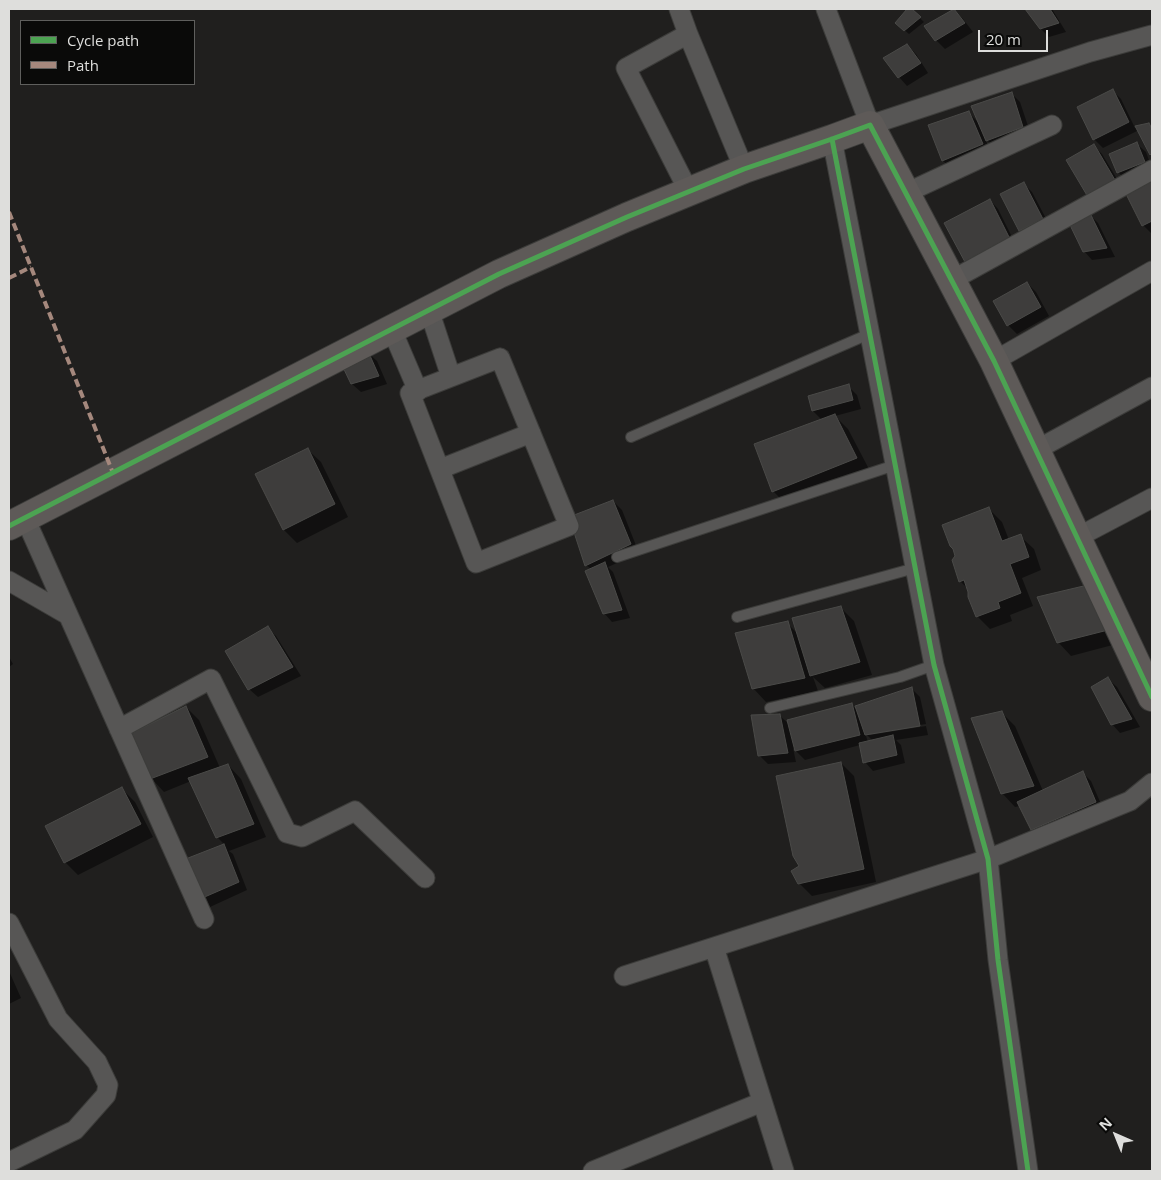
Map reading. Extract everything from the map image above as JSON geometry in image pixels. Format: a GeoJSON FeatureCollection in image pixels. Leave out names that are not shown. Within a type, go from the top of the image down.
{"type":"FeatureCollection","features":[{"type":"Feature","properties":{"kind":"street"},"geometry":{"type":"LineString","coordinates":[[679,9],[744,170]]}},
{"type":"Feature","properties":{"kind":"street"},"geometry":{"type":"LineString","coordinates":[[826,9],[870,125],[994,361],[1152,697]]}},
{"type":"Feature","properties":{"kind":"street"},"geometry":{"type":"LineString","coordinates":[[688,34],[626,68],[688,192]]}},
{"type":"Feature","properties":{"kind":"street"},"geometry":{"type":"LineString","coordinates":[[204,918],[68,615],[17,522],[499,274],[627,217],[744,170],[870,125],[1072,58],[1152,34]]}},
{"type":"Feature","properties":{"kind":"street"},"geometry":{"type":"LineString","coordinates":[[906,193],[1052,125]]}},
{"type":"Feature","properties":{"kind":"street"},"geometry":{"type":"LineString","coordinates":[[832,140],[934,665],[988,859],[998,960],[1028,1171]]}},
{"type":"Feature","properties":{"kind":"street"},"geometry":{"type":"LineString","coordinates":[[952,280],[1152,170]]}},
{"type":"Feature","properties":{"kind":"street"},"geometry":{"type":"LineString","coordinates":[[994,361],[1152,271]]}},
{"type":"Feature","properties":{"kind":"street"},"geometry":{"type":"LineString","coordinates":[[429,310],[451,377]]}},
{"type":"Feature","properties":{"kind":"street"},"geometry":{"type":"LineString","coordinates":[[392,330],[418,391]]}},
{"type":"Feature","properties":{"kind":"street"},"geometry":{"type":"LineString","coordinates":[[500,358],[569,526],[476,562],[410,393],[418,391],[500,358]]}},
{"type":"Feature","properties":{"kind":"street"},"geometry":{"type":"LineString","coordinates":[[1036,450],[1152,386]]}},
{"type":"Feature","properties":{"kind":"street"},"geometry":{"type":"LineString","coordinates":[[440,469],[531,433]]}},
{"type":"Feature","properties":{"kind":"street"},"geometry":{"type":"LineString","coordinates":[[1078,537],[1152,498]]}},
{"type":"Feature","properties":{"kind":"street"},"geometry":{"type":"LineString","coordinates":[[9,581],[68,615]]}},
{"type":"Feature","properties":{"kind":"street"},"geometry":{"type":"LineString","coordinates":[[119,729],[211,679],[287,833],[302,837],[355,811],[425,878]]}},
{"type":"Feature","properties":{"kind":"street"},"geometry":{"type":"LineString","coordinates":[[624,976],[988,859],[1130,801],[1152,783]]}},
{"type":"Feature","properties":{"kind":"street"},"geometry":{"type":"LineString","coordinates":[[9,923],[58,1019],[97,1062],[108,1085],[106,1095],[75,1130],[9,1162]]}},
{"type":"Feature","properties":{"kind":"street"},"geometry":{"type":"LineString","coordinates":[[714,947],[784,1171]]}},
{"type":"Feature","properties":{"kind":"street"},"geometry":{"type":"LineString","coordinates":[[594,1171],[762,1102]]}},
{"type":"Feature","properties":{"kind":"lane"},"geometry":{"type":"LineString","coordinates":[[631,437],[869,334]]}},
{"type":"Feature","properties":{"kind":"lane"},"geometry":{"type":"LineString","coordinates":[[617,556],[895,465]]}},
{"type":"Feature","properties":{"kind":"lane"},"geometry":{"type":"LineString","coordinates":[[737,617],[915,568]]}},
{"type":"Feature","properties":{"kind":"lane"},"geometry":{"type":"LineString","coordinates":[[770,708],[900,677],[934,665]]}},
{"type":"Feature","properties":{"kind":"building"},"geometry":{"type":"Polygon","coordinates":[[[907,9],[912,9],[921,17],[904,31],[895,23],[907,9]]]}},
{"type":"Feature","properties":{"kind":"building"},"geometry":{"type":"Polygon","coordinates":[[[954,9],[965,23],[935,41],[924,26],[954,9]]]}},
{"type":"Feature","properties":{"kind":"building"},"geometry":{"type":"Polygon","coordinates":[[[1025,9],[1050,9],[1059,23],[1040,29],[1025,9]]]}},
{"type":"Feature","properties":{"kind":"building"},"geometry":{"type":"Polygon","coordinates":[[[907,44],[921,63],[898,78],[883,58],[907,44]]]}},
{"type":"Feature","properties":{"kind":"building"},"geometry":{"type":"Polygon","coordinates":[[[1113,89],[1129,122],[1093,140],[1077,107],[1113,89]]]}},
{"type":"Feature","properties":{"kind":"building"},"geometry":{"type":"Polygon","coordinates":[[[1012,92],[1023,127],[986,141],[971,106],[1012,92]]]}},
{"type":"Feature","properties":{"kind":"building"},"geometry":{"type":"Polygon","coordinates":[[[969,111],[983,144],[942,161],[928,125],[969,111]]]}},
{"type":"Feature","properties":{"kind":"building"},"geometry":{"type":"Polygon","coordinates":[[[1149,123],[1152,129],[1152,153],[1150,155],[1135,126],[1149,123]]]}},
{"type":"Feature","properties":{"kind":"building"},"geometry":{"type":"Polygon","coordinates":[[[1137,142],[1145,162],[1117,173],[1109,154],[1137,142]]]}},
{"type":"Feature","properties":{"kind":"building"},"geometry":{"type":"Polygon","coordinates":[[[1094,144],[1115,180],[1088,197],[1066,160],[1094,144]]]}},
{"type":"Feature","properties":{"kind":"building"},"geometry":{"type":"Polygon","coordinates":[[[1152,178],[1152,221],[1142,226],[1125,192],[1152,178]]]}},
{"type":"Feature","properties":{"kind":"building"},"geometry":{"type":"Polygon","coordinates":[[[1024,182],[1043,219],[1019,231],[1000,194],[1024,182]]]}},
{"type":"Feature","properties":{"kind":"building"},"geometry":{"type":"Polygon","coordinates":[[[990,199],[1011,241],[965,262],[944,223],[990,199]]]}},
{"type":"Feature","properties":{"kind":"building"},"geometry":{"type":"Polygon","coordinates":[[[1090,213],[1107,248],[1083,252],[1069,223],[1090,213]]]}},
{"type":"Feature","properties":{"kind":"building"},"geometry":{"type":"Polygon","coordinates":[[[1027,282],[1041,307],[1007,326],[993,301],[1027,282]]]}},
{"type":"Feature","properties":{"kind":"building"},"geometry":{"type":"Polygon","coordinates":[[[368,351],[379,376],[351,384],[340,361],[368,351]]]}},
{"type":"Feature","properties":{"kind":"building"},"geometry":{"type":"Polygon","coordinates":[[[849,384],[853,400],[812,411],[808,396],[849,384]]]}},
{"type":"Feature","properties":{"kind":"building"},"geometry":{"type":"Polygon","coordinates":[[[835,414],[857,458],[772,492],[754,444],[835,414]]]}},
{"type":"Feature","properties":{"kind":"building"},"geometry":{"type":"Polygon","coordinates":[[[308,448],[335,504],[283,530],[255,474],[308,448]]]}},
{"type":"Feature","properties":{"kind":"building"},"geometry":{"type":"Polygon","coordinates":[[[613,500],[631,544],[585,566],[569,517],[613,500]]]}},
{"type":"Feature","properties":{"kind":"building"},"geometry":{"type":"Polygon","coordinates":[[[989,507],[1002,541],[1021,534],[1029,557],[1010,564],[1021,593],[998,602],[1000,608],[976,617],[964,580],[959,582],[952,560],[955,556],[953,549],[942,525],[989,507]]]}},
{"type":"Feature","properties":{"kind":"building"},"geometry":{"type":"Polygon","coordinates":[[[605,562],[622,610],[603,614],[585,571],[605,562]]]}},
{"type":"Feature","properties":{"kind":"building"},"geometry":{"type":"Polygon","coordinates":[[[1092,584],[1112,629],[1057,643],[1037,597],[1092,584]]]}},
{"type":"Feature","properties":{"kind":"building"},"geometry":{"type":"Polygon","coordinates":[[[841,606],[860,662],[810,676],[792,618],[841,606]]]}},
{"type":"Feature","properties":{"kind":"building"},"geometry":{"type":"Polygon","coordinates":[[[788,621],[805,678],[752,689],[735,633],[788,621]]]}},
{"type":"Feature","properties":{"kind":"building"},"geometry":{"type":"Polygon","coordinates":[[[268,626],[293,667],[248,690],[225,651],[268,626]]]}},
{"type":"Feature","properties":{"kind":"building"},"geometry":{"type":"Polygon","coordinates":[[[1108,677],[1132,719],[1111,725],[1091,687],[1108,677]]]}},
{"type":"Feature","properties":{"kind":"building"},"geometry":{"type":"Polygon","coordinates":[[[912,687],[920,726],[865,735],[855,706],[912,687]]]}},
{"type":"Feature","properties":{"kind":"building"},"geometry":{"type":"Polygon","coordinates":[[[852,703],[860,735],[795,751],[787,720],[852,703]]]}},
{"type":"Feature","properties":{"kind":"building"},"geometry":{"type":"Polygon","coordinates":[[[186,706],[208,757],[150,779],[128,735],[186,706]]]}},
{"type":"Feature","properties":{"kind":"building"},"geometry":{"type":"Polygon","coordinates":[[[1002,711],[1034,786],[1001,794],[971,718],[1002,711]]]}},
{"type":"Feature","properties":{"kind":"building"},"geometry":{"type":"Polygon","coordinates":[[[780,714],[788,753],[758,756],[751,715],[780,714]]]}},
{"type":"Feature","properties":{"kind":"building"},"geometry":{"type":"Polygon","coordinates":[[[893,735],[897,755],[863,763],[859,743],[893,735]]]}},
{"type":"Feature","properties":{"kind":"building"},"geometry":{"type":"Polygon","coordinates":[[[841,762],[864,869],[798,884],[791,871],[799,866],[793,856],[776,776],[841,762]]]}},
{"type":"Feature","properties":{"kind":"building"},"geometry":{"type":"Polygon","coordinates":[[[228,764],[254,824],[216,838],[188,778],[228,764]]]}},
{"type":"Feature","properties":{"kind":"building"},"geometry":{"type":"Polygon","coordinates":[[[1083,771],[1096,802],[1031,830],[1017,802],[1083,771]]]}},
{"type":"Feature","properties":{"kind":"building"},"geometry":{"type":"Polygon","coordinates":[[[122,787],[141,824],[64,863],[45,826],[122,787]]]}},
{"type":"Feature","properties":{"kind":"building"},"geometry":{"type":"Polygon","coordinates":[[[224,844],[239,882],[200,899],[183,860],[224,844]]]}},
{"type":"Feature","properties":{"kind":"marked path"},"geometry":{"type":"LineString","coordinates":[[9,212],[113,473]]}},
{"type":"Feature","properties":{"kind":"marked path"},"geometry":{"type":"LineString","coordinates":[[9,278],[31,267]]}},
{"type":"Feature","properties":{"kind":"cycle path"},"geometry":{"type":"LineString","coordinates":[[9,526],[499,274],[627,217],[744,169],[870,125],[994,361],[1152,697]]}},
{"type":"Feature","properties":{"kind":"cycle path"},"geometry":{"type":"LineString","coordinates":[[832,139],[934,665],[988,859],[998,960],[1028,1171]]}}]}
